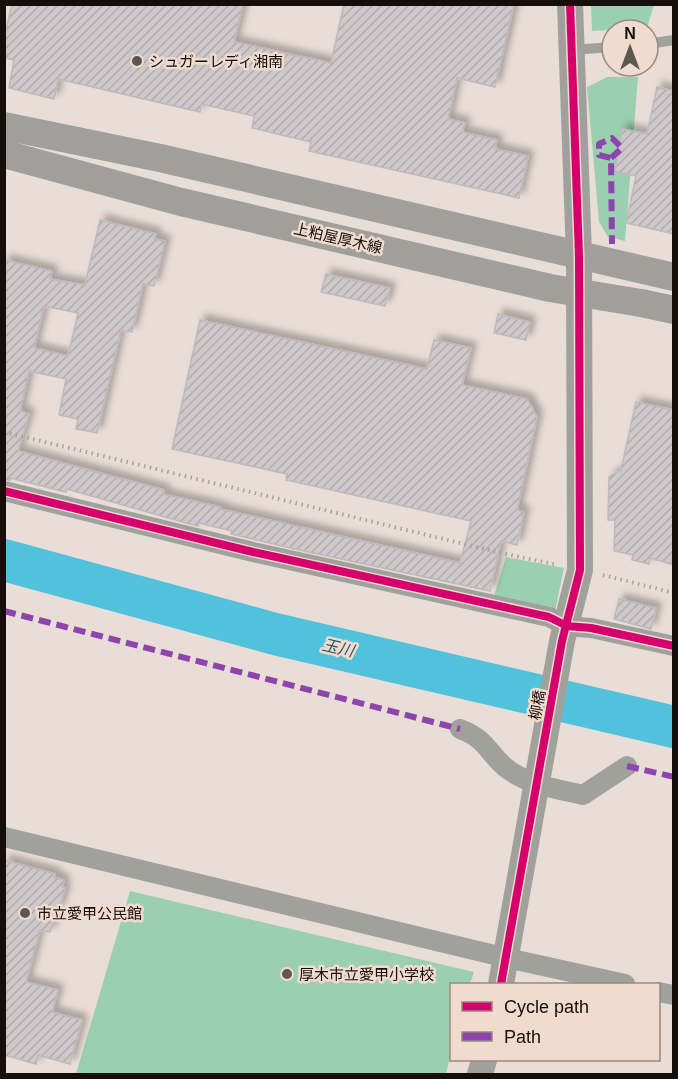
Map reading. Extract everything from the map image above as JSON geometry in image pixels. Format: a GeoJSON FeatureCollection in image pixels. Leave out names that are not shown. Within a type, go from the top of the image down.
{"type":"FeatureCollection","features":[{"type":"Feature","properties":{"kind":"main road"},"geometry":{"type":"LineString","coordinates":[[4,126],[160,158],[674,277]]}},
{"type":"Feature","properties":{"kind":"main road","name":"上粕屋厚木線"},"geometry":{"type":"LineString","coordinates":[[4,154],[181,202],[550,288],[674,310]]}},
{"type":"Feature","properties":{"kind":"street","name":"柳橋"},"geometry":{"type":"LineString","coordinates":[[501,983],[565,633],[580,570],[579,256],[570,4]]}},
{"type":"Feature","properties":{"kind":"street"},"geometry":{"type":"LineString","coordinates":[[4,491],[253,552],[549,617],[565,633],[591,628],[674,646]]}},
{"type":"Feature","properties":{"kind":"street"},"geometry":{"type":"LineString","coordinates":[[460,729],[476,735],[505,767],[583,795],[627,766]]}},
{"type":"Feature","properties":{"kind":"street"},"geometry":{"type":"LineString","coordinates":[[4,837],[507,958],[620,983]]}},
{"type":"Feature","properties":{"kind":"lane"},"geometry":{"type":"LineString","coordinates":[[572,50],[600,48]]}},
{"type":"Feature","properties":{"kind":"path"},"geometry":{"type":"LineString","coordinates":[[4,432],[490,550],[674,592]]}},
{"type":"Feature","properties":{"kind":"green space"},"geometry":{"type":"Polygon","coordinates":[[[591,4],[654,5],[650,18],[600,18],[600,31],[592,31],[591,4]]]}},
{"type":"Feature","properties":{"kind":"green space"},"geometry":{"type":"Polygon","coordinates":[[[605,78],[638,78],[625,241],[608,237],[599,222],[587,87],[605,78]]]}},
{"type":"Feature","properties":{"kind":"green space"},"geometry":{"type":"Polygon","coordinates":[[[506,557],[564,568],[555,611],[493,599],[506,557]]]}},
{"type":"Feature","properties":{"kind":"green space","name":"厚木市立愛甲小学校"},"geometry":{"type":"Polygon","coordinates":[[[130,891],[474,972],[470,983],[450,983],[450,1057],[446,1074],[76,1074],[130,891]]]}},
{"type":"Feature","properties":{"kind":"building"},"geometry":{"type":"Polygon","coordinates":[[[12,4],[243,4],[234,42],[331,63],[344,4],[514,4],[495,87],[457,78],[448,119],[465,123],[462,132],[497,140],[495,149],[528,156],[519,198],[309,151],[311,142],[252,128],[254,116],[201,104],[200,112],[58,79],[54,99],[9,88],[14,60],[4,58],[4,39],[12,4]]]}},
{"type":"Feature","properties":{"kind":"building"},"geometry":{"type":"Polygon","coordinates":[[[657,87],[674,91],[674,234],[626,223],[636,176],[615,171],[622,129],[647,134],[657,87]]]}},
{"type":"Feature","properties":{"kind":"building"},"geometry":{"type":"Polygon","coordinates":[[[100,220],[156,234],[154,239],[165,241],[154,286],[143,284],[132,332],[121,330],[97,433],[76,429],[78,419],[59,415],[66,379],[29,371],[20,411],[29,414],[18,451],[164,490],[163,494],[220,507],[220,509],[460,563],[471,521],[286,480],[287,474],[172,449],[200,320],[427,369],[434,340],[471,348],[462,385],[527,399],[537,417],[517,510],[524,512],[517,545],[501,541],[490,591],[231,534],[232,531],[199,523],[198,526],[186,523],[67,489],[66,492],[10,478],[10,480],[4,479],[4,260],[52,271],[50,279],[85,285],[100,220]],[[44,306],[34,348],[68,356],[78,313],[44,306]]]}},
{"type":"Feature","properties":{"kind":"building"},"geometry":{"type":"Polygon","coordinates":[[[326,274],[390,288],[385,306],[321,292],[326,274]]]}},
{"type":"Feature","properties":{"kind":"building"},"geometry":{"type":"Polygon","coordinates":[[[498,314],[530,322],[526,340],[494,333],[498,314]]]}},
{"type":"Feature","properties":{"kind":"building"},"geometry":{"type":"Polygon","coordinates":[[[636,402],[674,410],[674,551],[671,564],[650,558],[649,564],[632,560],[633,555],[614,551],[615,520],[608,520],[609,477],[621,470],[636,402]]]}},
{"type":"Feature","properties":{"kind":"building"},"geometry":{"type":"Polygon","coordinates":[[[619,599],[656,608],[651,629],[614,619],[619,599]]]}},
{"type":"Feature","properties":{"kind":"building"},"geometry":{"type":"Polygon","coordinates":[[[4,860],[55,874],[54,877],[64,880],[62,887],[65,888],[60,907],[58,906],[50,932],[40,930],[26,982],[58,990],[52,1012],[82,1020],[70,1064],[38,1055],[36,1064],[4,1055],[4,860]]]}},
{"type":"Feature","properties":{"kind":"waterway","name":"玉川"},"geometry":{"type":"LineString","coordinates":[[4,560],[275,634],[674,727]]}},
{"type":"Feature","properties":{"kind":"marked path"},"geometry":{"type":"LineString","coordinates":[[611,158],[622,148],[612,138],[599,144],[599,155],[611,158],[612,244]]}},
{"type":"Feature","properties":{"kind":"marked path"},"geometry":{"type":"LineString","coordinates":[[4,611],[460,729]]}},
{"type":"Feature","properties":{"kind":"marked path"},"geometry":{"type":"LineString","coordinates":[[627,766],[674,777]]}},
{"type":"Feature","properties":{"kind":"cycle path"},"geometry":{"type":"LineString","coordinates":[[501,983],[562,641],[580,570],[579,256],[570,4]]}},
{"type":"Feature","properties":{"kind":"cycle path"},"geometry":{"type":"LineString","coordinates":[[4,491],[253,552],[549,617],[567,626],[591,628],[674,646]]}},
{"type":"Feature","properties":{"kind":"place","name":"シュガーレディ湘南"},"geometry":{"type":"Point","coordinates":[137,61]}},
{"type":"Feature","properties":{"kind":"place","name":"市立愛甲公民館"},"geometry":{"type":"Point","coordinates":[25,913]}},
{"type":"Feature","properties":{"kind":"place","name":"厚木市立愛甲小学校"},"geometry":{"type":"Point","coordinates":[287,974]}}]}
